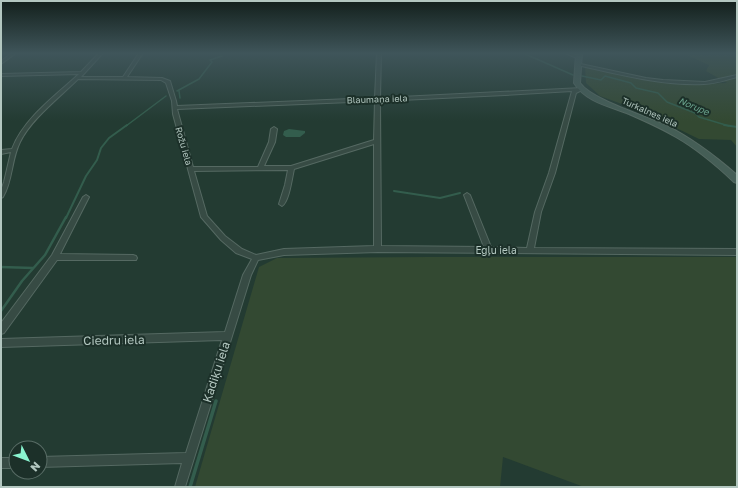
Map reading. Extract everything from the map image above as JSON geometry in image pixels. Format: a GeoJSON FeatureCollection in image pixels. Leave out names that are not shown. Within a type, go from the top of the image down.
{"type":"FeatureCollection","features":[{"type":"Feature","properties":{"kind":"main road"},"geometry":{"type":"LineString","coordinates":[[577,76],[577,83],[580,89]]}},
{"type":"Feature","properties":{"kind":"main road","name":"Turkalnes iela"},"geometry":{"type":"LineString","coordinates":[[580,89],[590,96],[646,118],[680,135],[704,151],[737,180]]}},
{"type":"Feature","properties":{"kind":"street"},"geometry":{"type":"LineString","coordinates":[[1,196],[8,183],[14,150],[18,140],[28,127],[79,76]]}},
{"type":"Feature","properties":{"kind":"street"},"geometry":{"type":"LineString","coordinates":[[378,249],[377,141],[379,76]]}},
{"type":"Feature","properties":{"kind":"street"},"geometry":{"type":"LineString","coordinates":[[636,76],[646,79],[663,81],[705,83],[737,76]]}},
{"type":"Feature","properties":{"kind":"street"},"geometry":{"type":"LineString","coordinates":[[77,78],[124,78]]}},
{"type":"Feature","properties":{"kind":"street","name":"Rožu iela"},"geometry":{"type":"LineString","coordinates":[[124,78],[152,78],[166,80],[170,84],[204,217],[223,238],[239,251],[256,258]]}},
{"type":"Feature","properties":{"kind":"street"},"geometry":{"type":"LineString","coordinates":[[530,250],[538,212],[554,168],[574,92],[580,89]]}},
{"type":"Feature","properties":{"kind":"street","name":"Blaumaņa iela"},"geometry":{"type":"LineString","coordinates":[[175,108],[511,94],[580,89]]}},
{"type":"Feature","properties":{"kind":"street"},"geometry":{"type":"LineString","coordinates":[[261,167],[272,142],[274,129]]}},
{"type":"Feature","properties":{"kind":"street"},"geometry":{"type":"LineString","coordinates":[[191,169],[261,167],[291,168],[377,141]]}},
{"type":"Feature","properties":{"kind":"street"},"geometry":{"type":"LineString","coordinates":[[1,152],[14,150]]}},
{"type":"Feature","properties":{"kind":"street"},"geometry":{"type":"LineString","coordinates":[[282,204],[288,185],[291,168]]}},
{"type":"Feature","properties":{"kind":"street"},"geometry":{"type":"LineString","coordinates":[[467,195],[489,250]]}},
{"type":"Feature","properties":{"kind":"street"},"geometry":{"type":"LineString","coordinates":[[1,330],[55,257],[86,198]]}},
{"type":"Feature","properties":{"kind":"street","name":"Egļu iela"},"geometry":{"type":"LineString","coordinates":[[256,258],[284,252],[378,249],[737,252]]}},
{"type":"Feature","properties":{"kind":"street"},"geometry":{"type":"LineString","coordinates":[[55,257],[133,258]]}},
{"type":"Feature","properties":{"kind":"street","name":"Kadiķu iela"},"geometry":{"type":"LineString","coordinates":[[180,487],[247,275],[256,258]]}},
{"type":"Feature","properties":{"kind":"street","name":"Ciedru iela"},"geometry":{"type":"LineString","coordinates":[[1,343],[228,336]]}},
{"type":"Feature","properties":{"kind":"street"},"geometry":{"type":"LineString","coordinates":[[48,462],[189,458]]}},
{"type":"Feature","properties":{"kind":"shaded area"},"geometry":{"type":"Polygon","coordinates":[[[586,76],[622,76],[644,80],[690,84],[727,83],[714,76],[737,76],[737,147],[731,140],[699,139],[641,111],[600,96],[586,83],[586,76]]]}},
{"type":"Feature","properties":{"kind":"shaded area"},"geometry":{"type":"Polygon","coordinates":[[[289,129],[305,131],[305,133],[300,137],[286,137],[283,135],[284,131],[289,129]]]}},
{"type":"Feature","properties":{"kind":"shaded area"},"geometry":{"type":"Polygon","coordinates":[[[737,257],[737,487],[584,487],[503,457],[500,487],[195,487],[259,267],[277,258],[737,257]]]}},
{"type":"Feature","properties":{"kind":"waterway"},"geometry":{"type":"LineString","coordinates":[[177,91],[199,79],[201,76]]}},
{"type":"Feature","properties":{"kind":"waterway","name":"Norupe"},"geometry":{"type":"LineString","coordinates":[[582,76],[601,80],[605,76],[631,83],[636,88],[658,93],[667,102],[695,113],[699,117],[727,126]]}},
{"type":"Feature","properties":{"kind":"waterway"},"geometry":{"type":"LineString","coordinates":[[179,91],[180,98]]}},
{"type":"Feature","properties":{"kind":"waterway"},"geometry":{"type":"LineString","coordinates":[[126,126],[166,96]]}},
{"type":"Feature","properties":{"kind":"waterway"},"geometry":{"type":"LineString","coordinates":[[66,218],[86,176],[97,160],[101,148],[109,138],[127,125]]}},
{"type":"Feature","properties":{"kind":"waterway","name":"Norupe"},"geometry":{"type":"LineString","coordinates":[[727,126],[737,127]]}},
{"type":"Feature","properties":{"kind":"waterway"},"geometry":{"type":"LineString","coordinates":[[394,191],[440,198],[460,193]]}},
{"type":"Feature","properties":{"kind":"waterway"},"geometry":{"type":"LineString","coordinates":[[1,311],[22,281],[45,255],[66,217]]}},
{"type":"Feature","properties":{"kind":"waterway"},"geometry":{"type":"LineString","coordinates":[[1,267],[33,268]]}},
{"type":"Feature","properties":{"kind":"waterway"},"geometry":{"type":"LineString","coordinates":[[190,487],[216,401]]}}]}
